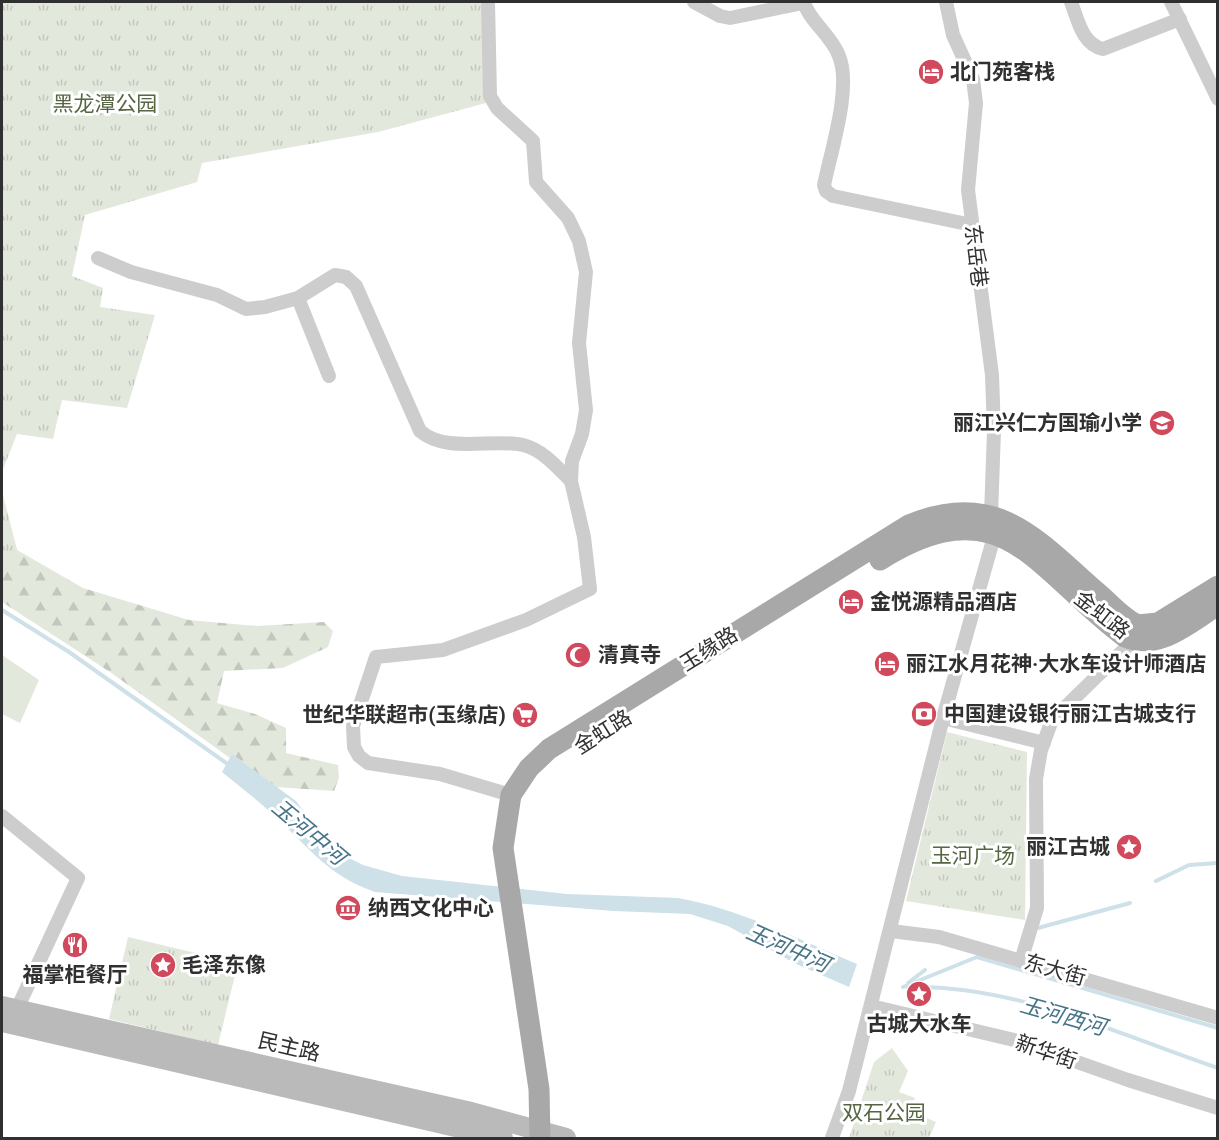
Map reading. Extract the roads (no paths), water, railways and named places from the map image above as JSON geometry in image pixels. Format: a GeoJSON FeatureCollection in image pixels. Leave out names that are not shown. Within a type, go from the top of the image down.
{"type":"FeatureCollection","features":[{"type":"Feature","properties":{"kind":"main road","name":"玉缘路"},"geometry":{"type":"LineString","coordinates":[[510,848],[511,795],[529,768],[549,749],[909,525],[944,514],[993,524],[1007,520],[1026,531],[1133,622],[1144,626],[1158,623]]}},
{"type":"Feature","properties":{"kind":"main road","name":"金虹路"},"geometry":{"type":"LineString","coordinates":[[550,1136],[552,1087],[524,949],[510,848],[524,800],[539,777],[556,760],[915,540],[936,532],[993,524],[1118,631],[1134,640],[1150,642],[1165,638],[1218,605]]}},
{"type":"Feature","properties":{"kind":"main road","name":"金虹路"},"geometry":{"type":"LineString","coordinates":[[1158,623],[1218,586]]}},
{"type":"Feature","properties":{"kind":"main road","name":"民主路"},"geometry":{"type":"LineString","coordinates":[[9,1008],[467,1111],[550,1136]]}},
{"type":"Feature","properties":{"kind":"main road","name":"民主路"},"geometry":{"type":"LineString","coordinates":[[2,1022],[502,1138]]}},
{"type":"Feature","properties":{"kind":"street"},"geometry":{"type":"LineString","coordinates":[[488,2],[490,96],[497,108],[533,141],[536,182],[561,207],[574,229],[583,253],[586,272],[579,343],[586,410],[582,434],[572,461],[571,481],[584,537],[590,589],[526,620],[443,650],[376,657],[353,726],[354,747],[368,763],[440,774],[511,795]]}},
{"type":"Feature","properties":{"kind":"street"},"geometry":{"type":"LineString","coordinates":[[694,2],[720,16],[730,18],[803,2],[839,55],[843,70],[843,88],[824,184],[826,191],[833,196],[972,225]]}},
{"type":"Feature","properties":{"kind":"street","name":"东岳巷"},"geometry":{"type":"LineString","coordinates":[[946,2],[953,35],[969,68],[975,90],[976,116],[968,190],[992,375],[993,524]]}},
{"type":"Feature","properties":{"kind":"street"},"geometry":{"type":"LineString","coordinates":[[1071,2],[1086,40],[1095,47],[1103,49],[1180,19]]}},
{"type":"Feature","properties":{"kind":"street"},"geometry":{"type":"LineString","coordinates":[[1171,2],[1218,99]]}},
{"type":"Feature","properties":{"kind":"street"},"geometry":{"type":"LineString","coordinates":[[98,258],[131,272],[217,295],[246,309],[265,307],[298,298],[335,275],[346,277],[353,283],[415,425],[426,437],[437,442],[523,445],[544,454],[571,481]]}},
{"type":"Feature","properties":{"kind":"street"},"geometry":{"type":"LineString","coordinates":[[298,298],[329,376]]}},
{"type":"Feature","properties":{"kind":"street"},"geometry":{"type":"LineString","coordinates":[[832,1138],[849,1091],[882,966],[993,524]]}},
{"type":"Feature","properties":{"kind":"street"},"geometry":{"type":"LineString","coordinates":[[1021,961],[1036,908],[1034,794],[1044,743],[1052,720],[1134,640]]}},
{"type":"Feature","properties":{"kind":"street"},"geometry":{"type":"LineString","coordinates":[[943,718],[1044,743]]}},
{"type":"Feature","properties":{"kind":"street"},"geometry":{"type":"LineString","coordinates":[[2,816],[78,878],[9,1008]]}},
{"type":"Feature","properties":{"kind":"street","name":"东大街"},"geometry":{"type":"LineString","coordinates":[[891,931],[939,937],[1218,1018]]}},
{"type":"Feature","properties":{"kind":"street","name":"新华街"},"geometry":{"type":"LineString","coordinates":[[872,1002],[1018,1041],[1128,1080],[1218,1108]]}},
{"type":"Feature","properties":{"kind":"water"},"geometry":{"type":"Polygon","coordinates":[[[232,754],[296,801],[331,849],[363,865],[402,876],[567,894],[678,898],[701,903],[747,917],[857,964],[849,987],[796,964],[728,926],[690,914],[614,911],[375,892],[332,870],[270,811],[222,772],[232,754]]]}},
{"type":"Feature","properties":{"kind":"waterway","name":"玉河中河"},"geometry":{"type":"LineString","coordinates":[[2,610],[69,652],[229,765]]}},
{"type":"Feature","properties":{"kind":"waterway"},"geometry":{"type":"LineString","coordinates":[[1156,881],[1189,865],[1218,863]]}},
{"type":"Feature","properties":{"kind":"waterway"},"geometry":{"type":"LineString","coordinates":[[1038,928],[1130,903]]}},
{"type":"Feature","properties":{"kind":"waterway","name":"玉河中河"},"geometry":{"type":"LineString","coordinates":[[903,987],[977,957],[1218,1028]]}},
{"type":"Feature","properties":{"kind":"waterway"},"geometry":{"type":"LineString","coordinates":[[908,983],[925,970]]}},
{"type":"Feature","properties":{"kind":"waterway","name":"玉河西河"},"geometry":{"type":"LineString","coordinates":[[907,987],[947,988],[1026,1002],[1218,1068]]}},
{"type":"Feature","properties":{"kind":"place","name":"北门苑客栈"},"geometry":{"type":"Point","coordinates":[931,72]}},
{"type":"Feature","properties":{"kind":"place","name":"丽江兴仁方国瑜小学"},"geometry":{"type":"Point","coordinates":[1162,423]}},
{"type":"Feature","properties":{"kind":"place","name":"金悦源精品酒店"},"geometry":{"type":"Point","coordinates":[851,602]}},
{"type":"Feature","properties":{"kind":"place","name":"清真寺"},"geometry":{"type":"Point","coordinates":[578,655]}},
{"type":"Feature","properties":{"kind":"place","name":"丽江水月花神·大水车设计师酒店"},"geometry":{"type":"Point","coordinates":[887,664]}},
{"type":"Feature","properties":{"kind":"place","name":"中国建设银行丽江古城支行"},"geometry":{"type":"Point","coordinates":[924,714]}},
{"type":"Feature","properties":{"kind":"place","name":"世纪华联超市(玉缘店)"},"geometry":{"type":"Point","coordinates":[525,715]}},
{"type":"Feature","properties":{"kind":"place","name":"丽江古城"},"geometry":{"type":"Point","coordinates":[1129,847]}},
{"type":"Feature","properties":{"kind":"place","name":"纳西文化中心"},"geometry":{"type":"Point","coordinates":[348,908]}},
{"type":"Feature","properties":{"kind":"place","name":"福掌柜餐厅"},"geometry":{"type":"Point","coordinates":[75,945]}},
{"type":"Feature","properties":{"kind":"place","name":"毛泽东像"},"geometry":{"type":"Point","coordinates":[163,965]}},
{"type":"Feature","properties":{"kind":"place","name":"古城大水车"},"geometry":{"type":"Point","coordinates":[919,994]}},
{"type":"Feature","properties":{"kind":"park label","name":"黑龙潭公园"},"geometry":{"type":"Point","coordinates":[105,104]}},
{"type":"Feature","properties":{"kind":"park label","name":"玉河广场"},"geometry":{"type":"Point","coordinates":[973,856]}},
{"type":"Feature","properties":{"kind":"park label","name":"双石公园"},"geometry":{"type":"Point","coordinates":[884,1113]}}]}
